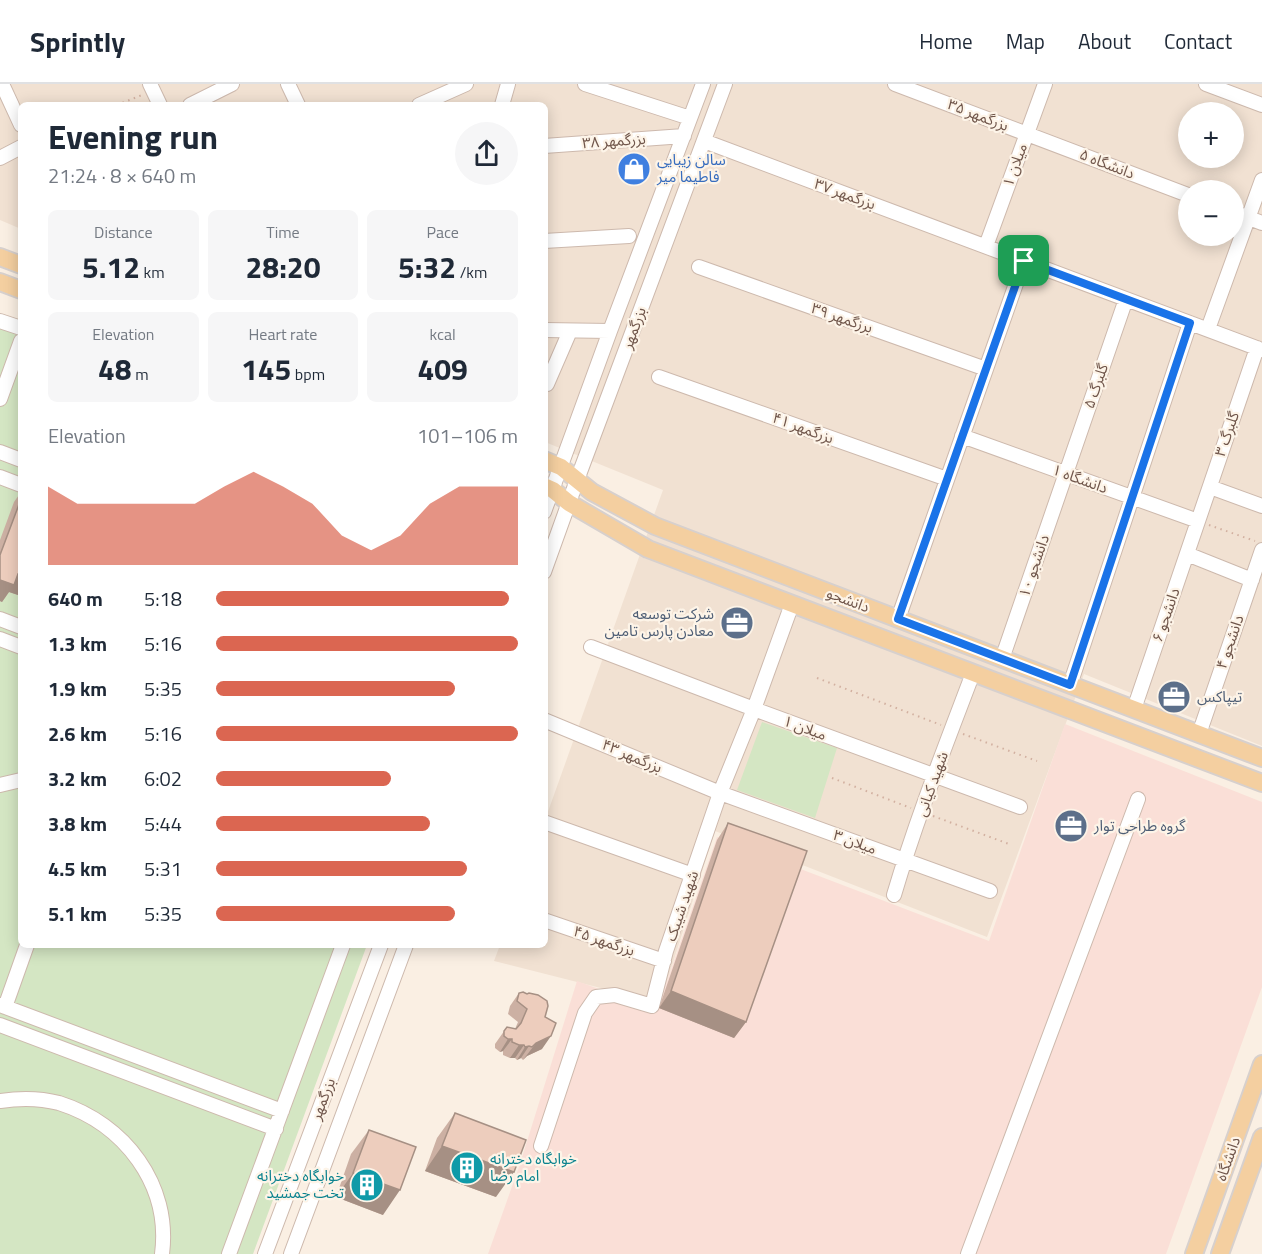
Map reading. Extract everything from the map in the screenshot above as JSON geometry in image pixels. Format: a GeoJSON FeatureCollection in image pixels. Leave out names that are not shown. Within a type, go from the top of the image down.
{"type":"FeatureCollection","features":[{"type":"Feature","properties":{"kind":"main road"},"geometry":{"type":"LineString","coordinates":[[0,257],[18,263]]}},
{"type":"Feature","properties":{"kind":"main road"},"geometry":{"type":"LineString","coordinates":[[0,282],[18,289]]}},
{"type":"Feature","properties":{"kind":"main road","name":"دانشجو"},"geometry":{"type":"LineString","coordinates":[[548,462],[561,467],[592,492],[655,526],[1261,756]]}},
{"type":"Feature","properties":{"kind":"main road","name":"دانشجو"},"geometry":{"type":"LineString","coordinates":[[549,488],[569,503],[648,549],[1262,783]]}},
{"type":"Feature","properties":{"kind":"main road","name":"دانشگاه"},"geometry":{"type":"LineString","coordinates":[[1194,1254],[1262,1066]]}},
{"type":"Feature","properties":{"kind":"main road","name":"دانشگاه"},"geometry":{"type":"LineString","coordinates":[[1221,1254],[1262,1137]]}},
{"type":"Feature","properties":{"kind":"street"},"geometry":{"type":"LineString","coordinates":[[2,84],[18,119]]}},
{"type":"Feature","properties":{"kind":"street"},"geometry":{"type":"LineString","coordinates":[[196,102],[232,84]]}},
{"type":"Feature","properties":{"kind":"street"},"geometry":{"type":"LineString","coordinates":[[288,84],[297,102]]}},
{"type":"Feature","properties":{"kind":"street"},"geometry":{"type":"LineString","coordinates":[[426,102],[466,84]]}},
{"type":"Feature","properties":{"kind":"street"},"geometry":{"type":"LineString","coordinates":[[503,102],[508,84]]}},
{"type":"Feature","properties":{"kind":"street"},"geometry":{"type":"LineString","coordinates":[[585,84],[690,118]]}},
{"type":"Feature","properties":{"kind":"street","name":"بزرگمهر"},"geometry":{"type":"LineString","coordinates":[[549,488],[561,467],[703,84]]}},
{"type":"Feature","properties":{"kind":"street","name":"بزرگمهر"},"geometry":{"type":"LineString","coordinates":[[548,561],[725,84]]}},
{"type":"Feature","properties":{"kind":"street","name":"بزرگمهر ۳۵"},"geometry":{"type":"LineString","coordinates":[[895,84],[1027,134]]}},
{"type":"Feature","properties":{"kind":"street","name":"میلان ۱"},"geometry":{"type":"LineString","coordinates":[[986,246],[1045,84]]}},
{"type":"Feature","properties":{"kind":"street"},"geometry":{"type":"LineString","coordinates":[[1206,84],[1262,105]]}},
{"type":"Feature","properties":{"kind":"street"},"geometry":{"type":"LineString","coordinates":[[151,87],[158,102]]}},
{"type":"Feature","properties":{"kind":"street","name":"دانشگاه ۵"},"geometry":{"type":"LineString","coordinates":[[1027,134],[1178,191]]}},
{"type":"Feature","properties":{"kind":"street","name":"بزرگمهر ۳۸"},"geometry":{"type":"LineString","coordinates":[[548,146],[684,136]]}},
{"type":"Feature","properties":{"kind":"street","name":"بزرگمهر ۳۷"},"geometry":{"type":"LineString","coordinates":[[704,141],[1259,349]]}},
{"type":"Feature","properties":{"kind":"street"},"geometry":{"type":"LineString","coordinates":[[0,158],[18,149]]}},
{"type":"Feature","properties":{"kind":"street"},"geometry":{"type":"LineString","coordinates":[[1208,329],[1255,220],[1262,180]]}},
{"type":"Feature","properties":{"kind":"street"},"geometry":{"type":"LineString","coordinates":[[548,241],[629,236]]}},
{"type":"Feature","properties":{"kind":"street"},"geometry":{"type":"LineString","coordinates":[[898,619],[1024,261]]}},
{"type":"Feature","properties":{"kind":"street","name":"برزگمهر ۳۹"},"geometry":{"type":"LineString","coordinates":[[699,267],[986,369]]}},
{"type":"Feature","properties":{"kind":"street","name":"گلبرگ ۵"},"geometry":{"type":"LineString","coordinates":[[1066,474],[1126,299]]}},
{"type":"Feature","properties":{"kind":"street"},"geometry":{"type":"LineString","coordinates":[[0,321],[18,327]]}},
{"type":"Feature","properties":{"kind":"street"},"geometry":{"type":"LineString","coordinates":[[1070,685],[1190,323]]}},
{"type":"Feature","properties":{"kind":"street"},"geometry":{"type":"LineString","coordinates":[[548,330],[610,332]]}},
{"type":"Feature","properties":{"kind":"street"},"geometry":{"type":"LineString","coordinates":[[548,382],[570,331]]}},
{"type":"Feature","properties":{"kind":"street"},"geometry":{"type":"LineString","coordinates":[[0,399],[18,349]]}},
{"type":"Feature","properties":{"kind":"street","name":"گلبرگ ۳"},"geometry":{"type":"LineString","coordinates":[[1198,521],[1259,349]]}},
{"type":"Feature","properties":{"kind":"street","name":"بزرگمهر ۴۱"},"geometry":{"type":"LineString","coordinates":[[659,377],[947,479]]}},
{"type":"Feature","properties":{"kind":"street","name":"دانشگاه ۱"},"geometry":{"type":"LineString","coordinates":[[962,436],[1198,521]]}},
{"type":"Feature","properties":{"kind":"street"},"geometry":{"type":"LineString","coordinates":[[0,452],[18,459]]}},
{"type":"Feature","properties":{"kind":"street","name":"دانشجو ۱۰"},"geometry":{"type":"LineString","coordinates":[[1002,659],[1066,474]]}},
{"type":"Feature","properties":{"kind":"street"},"geometry":{"type":"LineString","coordinates":[[0,477],[18,484]]}},
{"type":"Feature","properties":{"kind":"street"},"geometry":{"type":"LineString","coordinates":[[1210,487],[1262,506]]}},
{"type":"Feature","properties":{"kind":"street","name":"دانشجو ۶"},"geometry":{"type":"LineString","coordinates":[[1134,709],[1198,521]]}},
{"type":"Feature","properties":{"kind":"street","name":"دانشجو ۴"},"geometry":{"type":"LineString","coordinates":[[1199,734],[1262,550]]}},
{"type":"Feature","properties":{"kind":"street"},"geometry":{"type":"LineString","coordinates":[[1187,554],[1252,580]]}},
{"type":"Feature","properties":{"kind":"street","name":"شهید شیبک"},"geometry":{"type":"LineString","coordinates":[[541,1146],[585,1013],[596,997],[615,995],[652,1006],[664,961],[720,793],[754,709],[792,604]]}},
{"type":"Feature","properties":{"kind":"street"},"geometry":{"type":"LineString","coordinates":[[0,619],[18,626]]}},
{"type":"Feature","properties":{"kind":"street"},"geometry":{"type":"LineString","coordinates":[[0,639],[18,646]]}},
{"type":"Feature","properties":{"kind":"street","name":"میلان ۱"},"geometry":{"type":"LineString","coordinates":[[591,647],[1020,807]]}},
{"type":"Feature","properties":{"kind":"street","name":"شهید کیانی"},"geometry":{"type":"LineString","coordinates":[[894,895],[934,776],[973,673]]}},
{"type":"Feature","properties":{"kind":"street","name":"بزرگمهر ۴۳"},"geometry":{"type":"LineString","coordinates":[[548,722],[720,793]]}},
{"type":"Feature","properties":{"kind":"street"},"geometry":{"type":"LineString","coordinates":[[0,785],[18,781]]}},
{"type":"Feature","properties":{"kind":"street","name":"میلان ۳"},"geometry":{"type":"LineString","coordinates":[[720,793],[990,891]]}},
{"type":"Feature","properties":{"kind":"street"},"geometry":{"type":"LineString","coordinates":[[968,1254],[1138,799]]}},
{"type":"Feature","properties":{"kind":"street"},"geometry":{"type":"LineString","coordinates":[[548,823],[693,875]]}},
{"type":"Feature","properties":{"kind":"street","name":"بزرگمهر ۴۵"},"geometry":{"type":"LineString","coordinates":[[548,921],[664,961]]}},
{"type":"Feature","properties":{"kind":"street"},"geometry":{"type":"LineString","coordinates":[[26,948],[2,1006],[282,1111]]}},
{"type":"Feature","properties":{"kind":"street"},"geometry":{"type":"LineString","coordinates":[[230,1254],[342,948]]}},
{"type":"Feature","properties":{"kind":"street","name":"بزرگمهر"},"geometry":{"type":"LineString","coordinates":[[265,1254],[380,948]]}},
{"type":"Feature","properties":{"kind":"street","name":"بزرگمهر"},"geometry":{"type":"LineString","coordinates":[[291,1254],[405,948]]}},
{"type":"Feature","properties":{"kind":"street"},"geometry":{"type":"LineString","coordinates":[[0,1025],[276,1129]]}},
{"type":"Feature","properties":{"kind":"street"},"geometry":{"type":"LineString","coordinates":[[0,1101],[21,1098],[58,1103],[92,1117],[122,1139],[144,1168],[159,1202],[164,1239],[162,1254]]}},
{"type":"Feature","properties":{"kind":"street"},"geometry":{"type":"LineString","coordinates":[[303,1152],[326,1161]]}},
{"type":"Feature","properties":{"kind":"path"},"geometry":{"type":"LineString","coordinates":[[123,102],[151,87]]}},
{"type":"Feature","properties":{"kind":"path"},"geometry":{"type":"LineString","coordinates":[[1198,521],[1262,544]]}},
{"type":"Feature","properties":{"kind":"path"},"geometry":{"type":"LineString","coordinates":[[817,678],[1037,761]]}},
{"type":"Feature","properties":{"kind":"shaded area"},"geometry":{"type":"Polygon","coordinates":[[[0,84],[1262,84],[1262,746],[1084,674],[987,937],[715,831],[660,1003],[494,961],[499,948],[548,948],[548,812],[663,490],[548,443],[548,102],[18,102],[18,228],[0,220],[0,84]]]}},
{"type":"Feature","properties":{"kind":"shaded area"},"geometry":{"type":"Polygon","coordinates":[[[1065,724],[1262,802],[1262,987],[1166,1254],[488,1254],[519,1167],[577,981],[657,1010],[717,837],[989,941],[1065,724]]]}},
{"type":"Feature","properties":{"kind":"green space"},"geometry":{"type":"Polygon","coordinates":[[[0,316],[18,322],[18,948],[366,948],[253,1254],[0,1254],[0,316]]]}},
{"type":"Feature","properties":{"kind":"green space"},"geometry":{"type":"Polygon","coordinates":[[[762,722],[837,748],[815,818],[737,790],[762,722]]]}},
{"type":"Feature","properties":{"kind":"building"},"geometry":{"type":"Polygon","coordinates":[[[18,507],[18,574],[14,585],[0,580],[0,555],[18,507]]]}},
{"type":"Feature","properties":{"kind":"building"},"geometry":{"type":"Polygon","coordinates":[[[728,823],[807,851],[746,1022],[671,991],[728,823]]]}},
{"type":"Feature","properties":{"kind":"building"},"geometry":{"type":"Polygon","coordinates":[[[519,993],[538,995],[547,1001],[545,1017],[556,1023],[551,1036],[532,1047],[519,1045],[504,1036],[507,1027],[516,1029],[521,1023],[527,1009],[517,1001],[519,993]]]}},
{"type":"Feature","properties":{"kind":"building"},"geometry":{"type":"Polygon","coordinates":[[[455,1113],[526,1140],[514,1172],[442,1146],[455,1113]]]}},
{"type":"Feature","properties":{"kind":"building"},"geometry":{"type":"Polygon","coordinates":[[[369,1130],[416,1147],[400,1190],[353,1173],[369,1130]]]}},
{"type":"Feature","properties":{"kind":"place","name":"سالن زیبایی فاطیما میر"},"geometry":{"type":"Point","coordinates":[634,169]}},
{"type":"Feature","properties":{"kind":"place","name":"شرکت توسعه معادن پارس تامین"},"geometry":{"type":"Point","coordinates":[737,623]}},
{"type":"Feature","properties":{"kind":"place","name":"تیپاکس"},"geometry":{"type":"Point","coordinates":[1174,697]}},
{"type":"Feature","properties":{"kind":"place","name":"گروه طراحی توار"},"geometry":{"type":"Point","coordinates":[1071,826]}},
{"type":"Feature","properties":{"kind":"place","name":"خوابگاه دخترانه امام رضا"},"geometry":{"type":"Point","coordinates":[467,1168]}},
{"type":"Feature","properties":{"kind":"place","name":"خوابگاه دخترانه تخت جمشید"},"geometry":{"type":"Point","coordinates":[367,1185]}},
{"type":"Feature","properties":{"kind":"route"},"geometry":{"type":"LineString","coordinates":[[1024,261],[1190,323],[1070,685],[898,619],[1024,261]]}}]}
